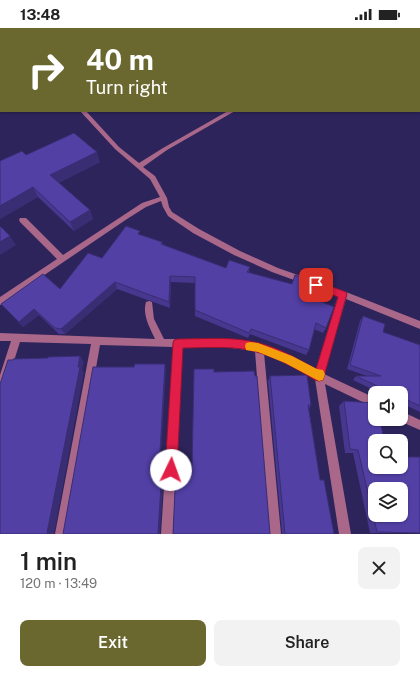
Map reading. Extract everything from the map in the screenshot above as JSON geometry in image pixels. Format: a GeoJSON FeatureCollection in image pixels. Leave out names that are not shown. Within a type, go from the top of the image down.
{"type":"FeatureCollection","features":[{"type":"Feature","properties":{"kind":"street"},"geometry":{"type":"LineString","coordinates":[[84,112],[117,148],[153,178],[164,198],[170,214],[196,231],[275,270],[343,294],[420,325]]}},
{"type":"Feature","properties":{"kind":"street"},"geometry":{"type":"LineString","coordinates":[[140,166],[165,149],[230,112]]}},
{"type":"Feature","properties":{"kind":"street"},"geometry":{"type":"LineString","coordinates":[[0,301],[144,206],[164,198]]}},
{"type":"Feature","properties":{"kind":"street"},"geometry":{"type":"LineString","coordinates":[[23,220],[62,259]]}},
{"type":"Feature","properties":{"kind":"street"},"geometry":{"type":"LineString","coordinates":[[343,294],[319,376],[345,534]]}},
{"type":"Feature","properties":{"kind":"street"},"geometry":{"type":"LineString","coordinates":[[149,305],[150,319],[160,343]]}},
{"type":"Feature","properties":{"kind":"street"},"geometry":{"type":"LineString","coordinates":[[0,337],[160,343],[224,343],[258,347],[289,359],[319,376],[368,400]]}},
{"type":"Feature","properties":{"kind":"street"},"geometry":{"type":"LineString","coordinates":[[0,389],[17,338]]}},
{"type":"Feature","properties":{"kind":"street"},"geometry":{"type":"LineString","coordinates":[[61,534],[96,340]]}},
{"type":"Feature","properties":{"kind":"street"},"geometry":{"type":"LineString","coordinates":[[168,534],[178,343]]}},
{"type":"Feature","properties":{"kind":"street"},"geometry":{"type":"LineString","coordinates":[[258,347],[275,534]]}},
{"type":"Feature","properties":{"kind":"street"},"geometry":{"type":"LineString","coordinates":[[408,419],[420,425]]}},
{"type":"Feature","properties":{"kind":"building"},"geometry":{"type":"Polygon","coordinates":[[[74,133],[97,152],[50,175],[90,210],[70,222],[33,187],[0,206],[0,161],[22,151],[26,155],[74,133]]]}},
{"type":"Feature","properties":{"kind":"building"},"geometry":{"type":"Polygon","coordinates":[[[0,226],[10,236],[0,242],[0,226]]]}},
{"type":"Feature","properties":{"kind":"building"},"geometry":{"type":"Polygon","coordinates":[[[126,226],[140,231],[138,234],[162,242],[161,244],[226,268],[229,260],[250,267],[247,272],[292,284],[295,275],[317,283],[311,297],[334,307],[326,328],[316,323],[309,350],[251,329],[249,333],[195,310],[195,277],[170,276],[169,302],[115,282],[61,329],[55,328],[34,309],[19,322],[1,304],[43,274],[60,289],[88,253],[102,258],[126,226]]]}},
{"type":"Feature","properties":{"kind":"building"},"geometry":{"type":"Polygon","coordinates":[[[363,316],[385,324],[383,332],[420,345],[420,406],[408,400],[408,386],[377,386],[356,376],[381,376],[350,365],[363,316]]]}},
{"type":"Feature","properties":{"kind":"building"},"geometry":{"type":"Polygon","coordinates":[[[80,356],[78,367],[80,367],[48,534],[0,534],[0,384],[8,360],[80,356]]]}},
{"type":"Feature","properties":{"kind":"building"},"geometry":{"type":"Polygon","coordinates":[[[135,364],[165,364],[159,469],[162,469],[158,534],[63,534],[93,367],[134,367],[135,364]]]}},
{"type":"Feature","properties":{"kind":"building"},"geometry":{"type":"Polygon","coordinates":[[[194,369],[214,369],[214,372],[254,371],[255,376],[257,376],[270,534],[173,534],[176,469],[192,469],[194,369]]]}},
{"type":"Feature","properties":{"kind":"building"},"geometry":{"type":"Polygon","coordinates":[[[307,375],[311,405],[308,405],[320,480],[324,480],[334,534],[285,534],[270,376],[307,375]]]}},
{"type":"Feature","properties":{"kind":"building"},"geometry":{"type":"Polygon","coordinates":[[[344,401],[368,403],[368,426],[381,426],[383,434],[368,434],[368,474],[408,474],[408,457],[420,457],[420,533],[377,532],[375,522],[408,522],[408,482],[368,482],[368,493],[358,450],[350,449],[344,401]]]}},
{"type":"Feature","properties":{"kind":"slow traffic"},"geometry":{"type":"LineString","coordinates":[[250,346],[258,347],[289,359],[319,376],[319,374]]}},
{"type":"Feature","properties":{"kind":"route"},"geometry":{"type":"LineString","coordinates":[[171,470],[178,343],[224,343],[258,347],[289,359],[319,376],[343,294],[316,285]]}}]}
